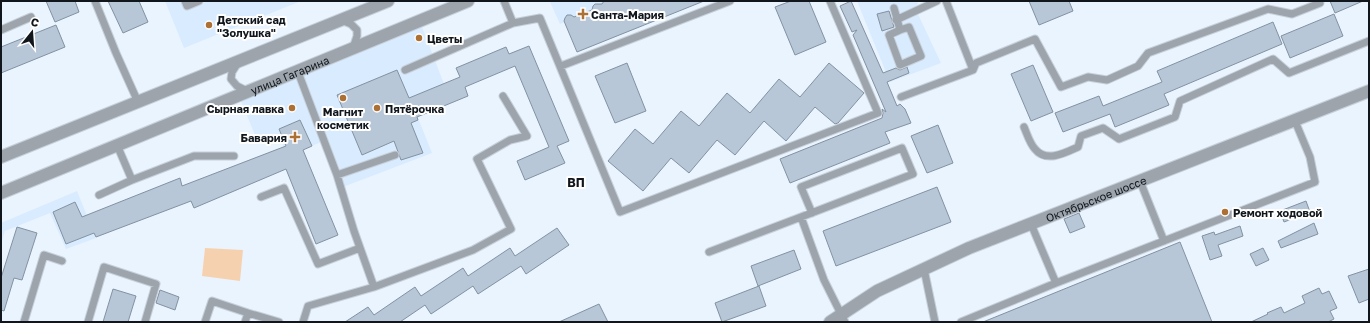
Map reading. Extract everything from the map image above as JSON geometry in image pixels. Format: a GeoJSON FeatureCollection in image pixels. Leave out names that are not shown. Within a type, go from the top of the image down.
{"type":"FeatureCollection","features":[{"type":"Feature","properties":{"kind":"street"},"geometry":{"type":"LineString","coordinates":[[1,157],[388,1]]}},
{"type":"Feature","properties":{"kind":"street","name":"улица Гагарина"},"geometry":{"type":"LineString","coordinates":[[1,193],[468,1]]}},
{"type":"Feature","properties":{"kind":"street","name":"Октябрьское шоссе"},"geometry":{"type":"LineString","coordinates":[[830,322],[843,318],[877,291],[969,248],[1369,91]]}},
{"type":"Feature","properties":{"kind":"lane"},"geometry":{"type":"LineString","coordinates":[[95,1],[138,102]]}},
{"type":"Feature","properties":{"kind":"lane"},"geometry":{"type":"LineString","coordinates":[[185,1],[187,6],[199,1]]}},
{"type":"Feature","properties":{"kind":"lane"},"geometry":{"type":"LineString","coordinates":[[504,1],[513,23]]}},
{"type":"Feature","properties":{"kind":"lane"},"geometry":{"type":"LineString","coordinates":[[560,66],[730,1]]}},
{"type":"Feature","properties":{"kind":"lane"},"geometry":{"type":"LineString","coordinates":[[405,70],[513,23],[540,18],[620,212],[878,112],[830,1]]}},
{"type":"Feature","properties":{"kind":"lane"},"geometry":{"type":"LineString","coordinates":[[896,20],[937,1]]}},
{"type":"Feature","properties":{"kind":"lane"},"geometry":{"type":"LineString","coordinates":[[946,1],[973,70]]}},
{"type":"Feature","properties":{"kind":"lane"},"geometry":{"type":"LineString","coordinates":[[901,97],[973,70],[976,63],[1035,38],[1061,87],[1088,77],[1107,80],[1138,66],[1148,54],[1154,51],[1268,9],[1292,14],[1320,3],[1319,1]]}},
{"type":"Feature","properties":{"kind":"lane"},"geometry":{"type":"LineString","coordinates":[[894,8],[896,20],[900,30]]}},
{"type":"Feature","properties":{"kind":"lane"},"geometry":{"type":"LineString","coordinates":[[1,30],[31,17]]}},
{"type":"Feature","properties":{"kind":"lane"},"geometry":{"type":"LineString","coordinates":[[341,20],[351,24],[357,30],[357,36],[353,48]]}},
{"type":"Feature","properties":{"kind":"lane"},"geometry":{"type":"LineString","coordinates":[[909,27],[921,56],[900,65],[889,36],[900,30],[909,27]]}},
{"type":"Feature","properties":{"kind":"lane"},"geometry":{"type":"LineString","coordinates":[[1024,127],[1035,149],[1046,156],[1061,154],[1078,147],[1081,136],[1103,128],[1119,139],[1175,117],[1180,101],[1272,59],[1289,73],[1369,41]]}},
{"type":"Feature","properties":{"kind":"lane"},"geometry":{"type":"LineString","coordinates":[[239,61],[232,72],[232,79],[237,86],[249,92]]}},
{"type":"Feature","properties":{"kind":"lane"},"geometry":{"type":"LineString","coordinates":[[298,72],[337,175],[374,287]]}},
{"type":"Feature","properties":{"kind":"lane"},"geometry":{"type":"LineString","coordinates":[[303,322],[308,306],[374,287],[473,250],[511,229],[476,159],[510,140],[527,136],[502,96]]}},
{"type":"Feature","properties":{"kind":"lane"},"geometry":{"type":"LineString","coordinates":[[961,322],[1056,283],[1315,182],[1310,157],[1295,121]]}},
{"type":"Feature","properties":{"kind":"lane"},"geometry":{"type":"LineString","coordinates":[[117,146],[132,180]]}},
{"type":"Feature","properties":{"kind":"lane"},"geometry":{"type":"LineString","coordinates":[[709,252],[812,213],[913,174],[902,148],[802,187],[812,213]]}},
{"type":"Feature","properties":{"kind":"lane"},"geometry":{"type":"LineString","coordinates":[[337,175],[395,155]]}},
{"type":"Feature","properties":{"kind":"lane"},"geometry":{"type":"LineString","coordinates":[[99,194],[194,156],[234,156]]}},
{"type":"Feature","properties":{"kind":"lane"},"geometry":{"type":"LineString","coordinates":[[1140,181],[1164,241]]}},
{"type":"Feature","properties":{"kind":"lane"},"geometry":{"type":"LineString","coordinates":[[261,197],[284,188],[318,264],[360,248]]}},
{"type":"Feature","properties":{"kind":"lane"},"geometry":{"type":"LineString","coordinates":[[801,217],[824,280],[843,318]]}},
{"type":"Feature","properties":{"kind":"lane"},"geometry":{"type":"LineString","coordinates":[[1030,224],[1056,283]]}},
{"type":"Feature","properties":{"kind":"lane"},"geometry":{"type":"LineString","coordinates":[[24,322],[44,254],[62,261]]}},
{"type":"Feature","properties":{"kind":"lane"},"geometry":{"type":"LineString","coordinates":[[88,322],[104,267],[156,284],[145,322]]}},
{"type":"Feature","properties":{"kind":"lane"},"geometry":{"type":"LineString","coordinates":[[924,269],[936,322]]}},
{"type":"Feature","properties":{"kind":"lane"},"geometry":{"type":"LineString","coordinates":[[205,322],[212,301],[279,322]]}},
{"type":"Feature","properties":{"kind":"lane"},"geometry":{"type":"LineString","coordinates":[[245,322],[248,313]]}},
{"type":"Feature","properties":{"kind":"shaded area","name":"Детский сад \"Золушка\""},"geometry":{"type":"Polygon","coordinates":[[[165,1],[301,1],[184,48],[165,1]]]}},
{"type":"Feature","properties":{"kind":"shaded area"},"geometry":{"type":"Polygon","coordinates":[[[618,1],[560,24],[550,2],[618,1]]]}},
{"type":"Feature","properties":{"kind":"shaded area"},"geometry":{"type":"Polygon","coordinates":[[[857,1],[917,1],[918,4],[915,7],[916,10],[941,63],[890,82],[857,1]]]}},
{"type":"Feature","properties":{"kind":"shaded area"},"geometry":{"type":"Polygon","coordinates":[[[422,27],[444,84],[410,98],[432,153],[343,187],[326,140],[288,156],[278,134],[258,142],[240,99],[422,27]]]}},
{"type":"Feature","properties":{"kind":"shaded area"},"geometry":{"type":"Polygon","coordinates":[[[77,191],[96,238],[66,249],[50,213],[5,231],[1,244],[1,223],[77,191]]]}},
{"type":"Feature","properties":{"kind":"shaded area"},"geometry":{"type":"Polygon","coordinates":[[[205,248],[243,250],[240,281],[202,276],[205,248]]]}},
{"type":"Feature","properties":{"kind":"building"},"geometry":{"type":"Polygon","coordinates":[[[46,1],[75,1],[79,12],[55,22],[46,1]]]}},
{"type":"Feature","properties":{"kind":"building"},"geometry":{"type":"Polygon","coordinates":[[[108,1],[139,1],[148,22],[123,33],[108,1]]]}},
{"type":"Feature","properties":{"kind":"building"},"geometry":{"type":"Polygon","coordinates":[[[604,1],[704,1],[577,52],[564,21],[565,18],[567,15],[574,17],[592,10],[595,4],[602,4],[604,1]]]}},
{"type":"Feature","properties":{"kind":"building"},"geometry":{"type":"Polygon","coordinates":[[[791,1],[809,1],[826,42],[795,55],[775,7],[791,1]]]}},
{"type":"Feature","properties":{"kind":"building"},"geometry":{"type":"Polygon","coordinates":[[[851,1],[883,73],[896,68],[900,70],[907,67],[909,73],[887,82],[897,106],[900,104],[905,109],[911,123],[885,132],[890,143],[790,183],[780,159],[882,118],[882,109],[886,112],[853,35],[857,30],[852,32],[840,6],[851,1]]]}},
{"type":"Feature","properties":{"kind":"building"},"geometry":{"type":"Polygon","coordinates":[[[1029,1],[1069,1],[1073,11],[1039,25],[1029,1]]]}},
{"type":"Feature","properties":{"kind":"building"},"geometry":{"type":"Polygon","coordinates":[[[1330,1],[1363,1],[1335,13],[1330,1]]]}},
{"type":"Feature","properties":{"kind":"building"},"geometry":{"type":"Polygon","coordinates":[[[889,11],[894,27],[882,31],[877,14],[889,11]]]}},
{"type":"Feature","properties":{"kind":"building"},"geometry":{"type":"Polygon","coordinates":[[[1334,14],[1343,36],[1290,58],[1281,36],[1334,14]]]}},
{"type":"Feature","properties":{"kind":"building"},"geometry":{"type":"Polygon","coordinates":[[[1273,22],[1282,44],[1164,94],[1169,105],[1115,127],[1110,114],[1063,132],[1055,113],[1099,96],[1103,106],[1162,82],[1157,71],[1273,22]]]}},
{"type":"Feature","properties":{"kind":"building"},"geometry":{"type":"Polygon","coordinates":[[[56,25],[65,47],[1,73],[1,47],[56,25]]]}},
{"type":"Feature","properties":{"kind":"building"},"geometry":{"type":"Polygon","coordinates":[[[529,46],[569,141],[557,146],[565,163],[525,180],[517,161],[549,147],[515,66],[465,87],[468,96],[417,117],[418,120],[411,123],[423,153],[401,160],[394,141],[362,155],[337,95],[397,70],[409,98],[460,77],[456,68],[506,47],[509,54],[529,46]]]}},
{"type":"Feature","properties":{"kind":"building"},"geometry":{"type":"Polygon","coordinates":[[[627,63],[646,111],[615,123],[595,76],[627,63]]]}},
{"type":"Feature","properties":{"kind":"building"},"geometry":{"type":"Polygon","coordinates":[[[829,63],[864,93],[838,123],[835,124],[815,107],[786,141],[764,121],[735,155],[717,140],[689,173],[671,158],[643,191],[608,161],[635,129],[653,144],[681,111],[699,126],[727,93],[750,113],[779,79],[800,97],[829,63]]]}},
{"type":"Feature","properties":{"kind":"building"},"geometry":{"type":"Polygon","coordinates":[[[1033,65],[1053,112],[1031,121],[1011,74],[1033,65]]]}},
{"type":"Feature","properties":{"kind":"building"},"geometry":{"type":"Polygon","coordinates":[[[300,120],[312,146],[303,150],[338,235],[316,244],[286,169],[194,208],[191,201],[96,237],[94,233],[66,244],[53,212],[75,202],[82,217],[180,178],[182,186],[286,146],[279,129],[300,120]]]}},
{"type":"Feature","properties":{"kind":"building"},"geometry":{"type":"Polygon","coordinates":[[[938,125],[953,163],[927,173],[911,136],[938,125]]]}},
{"type":"Feature","properties":{"kind":"building"},"geometry":{"type":"Polygon","coordinates":[[[937,187],[951,222],[836,266],[823,231],[937,187]]]}},
{"type":"Feature","properties":{"kind":"building"},"geometry":{"type":"Polygon","coordinates":[[[1306,201],[1310,212],[1284,222],[1280,211],[1306,201]]]}},
{"type":"Feature","properties":{"kind":"building"},"geometry":{"type":"Polygon","coordinates":[[[1079,213],[1085,227],[1070,233],[1064,219],[1079,213]]]}},
{"type":"Feature","properties":{"kind":"building"},"geometry":{"type":"Polygon","coordinates":[[[1314,223],[1318,234],[1281,248],[1278,241],[1314,223]]]}},
{"type":"Feature","properties":{"kind":"building"},"geometry":{"type":"Polygon","coordinates":[[[1240,226],[1243,236],[1218,245],[1222,256],[1210,260],[1202,236],[1214,232],[1215,235],[1240,226]]]}},
{"type":"Feature","properties":{"kind":"building"},"geometry":{"type":"Polygon","coordinates":[[[17,227],[37,233],[22,280],[14,278],[4,311],[1,310],[1,278],[17,227]]]}},
{"type":"Feature","properties":{"kind":"building"},"geometry":{"type":"Polygon","coordinates":[[[557,228],[569,245],[526,274],[521,266],[478,294],[473,286],[431,314],[425,305],[400,322],[345,322],[368,307],[374,315],[415,287],[421,296],[463,268],[468,276],[510,248],[515,256],[557,228]]]}},
{"type":"Feature","properties":{"kind":"building"},"geometry":{"type":"Polygon","coordinates":[[[1180,242],[1212,322],[983,322],[1180,242]]]}},
{"type":"Feature","properties":{"kind":"building"},"geometry":{"type":"Polygon","coordinates":[[[1263,248],[1269,260],[1256,266],[1250,254],[1263,248]]]}},
{"type":"Feature","properties":{"kind":"building"},"geometry":{"type":"Polygon","coordinates":[[[794,250],[801,269],[758,286],[751,266],[794,250]]]}},
{"type":"Feature","properties":{"kind":"building"},"geometry":{"type":"Polygon","coordinates":[[[1369,269],[1369,299],[1359,303],[1348,276],[1369,269]]]}},
{"type":"Feature","properties":{"kind":"building"},"geometry":{"type":"Polygon","coordinates":[[[759,286],[766,306],[722,322],[715,303],[759,286]]]}},
{"type":"Feature","properties":{"kind":"building"},"geometry":{"type":"Polygon","coordinates":[[[1319,288],[1322,294],[1329,291],[1337,308],[1330,311],[1334,319],[1328,322],[1251,322],[1281,307],[1284,313],[1305,303],[1302,296],[1319,288]]]}},
{"type":"Feature","properties":{"kind":"building"},"geometry":{"type":"Polygon","coordinates":[[[113,289],[136,296],[128,322],[103,322],[113,289]]]}},
{"type":"Feature","properties":{"kind":"building"},"geometry":{"type":"Polygon","coordinates":[[[160,290],[179,297],[175,310],[156,303],[160,290]]]}},
{"type":"Feature","properties":{"kind":"building"},"geometry":{"type":"Polygon","coordinates":[[[599,304],[608,322],[559,322],[599,304]]]}},
{"type":"Feature","properties":{"kind":"place","name":"Санта-Мария"},"geometry":{"type":"Point","coordinates":[583,14]}},
{"type":"Feature","properties":{"kind":"place","name":"Детский сад \"Золушка\""},"geometry":{"type":"Point","coordinates":[209,25]}},
{"type":"Feature","properties":{"kind":"place","name":"Цветы"},"geometry":{"type":"Point","coordinates":[419,38]}},
{"type":"Feature","properties":{"kind":"place","name":"Магнит косметик"},"geometry":{"type":"Point","coordinates":[343,98]}},
{"type":"Feature","properties":{"kind":"place","name":"Сырная лавка"},"geometry":{"type":"Point","coordinates":[292,108]}},
{"type":"Feature","properties":{"kind":"place","name":"Пятёрочка"},"geometry":{"type":"Point","coordinates":[377,108]}},
{"type":"Feature","properties":{"kind":"place","name":"Бавария"},"geometry":{"type":"Point","coordinates":[295,137]}},
{"type":"Feature","properties":{"kind":"place","name":"Ремонт ходовой"},"geometry":{"type":"Point","coordinates":[1225,212]}},
{"type":"Feature","properties":{"kind":"district","name":"ВП"},"geometry":{"type":"Point","coordinates":[576,182]}}]}
